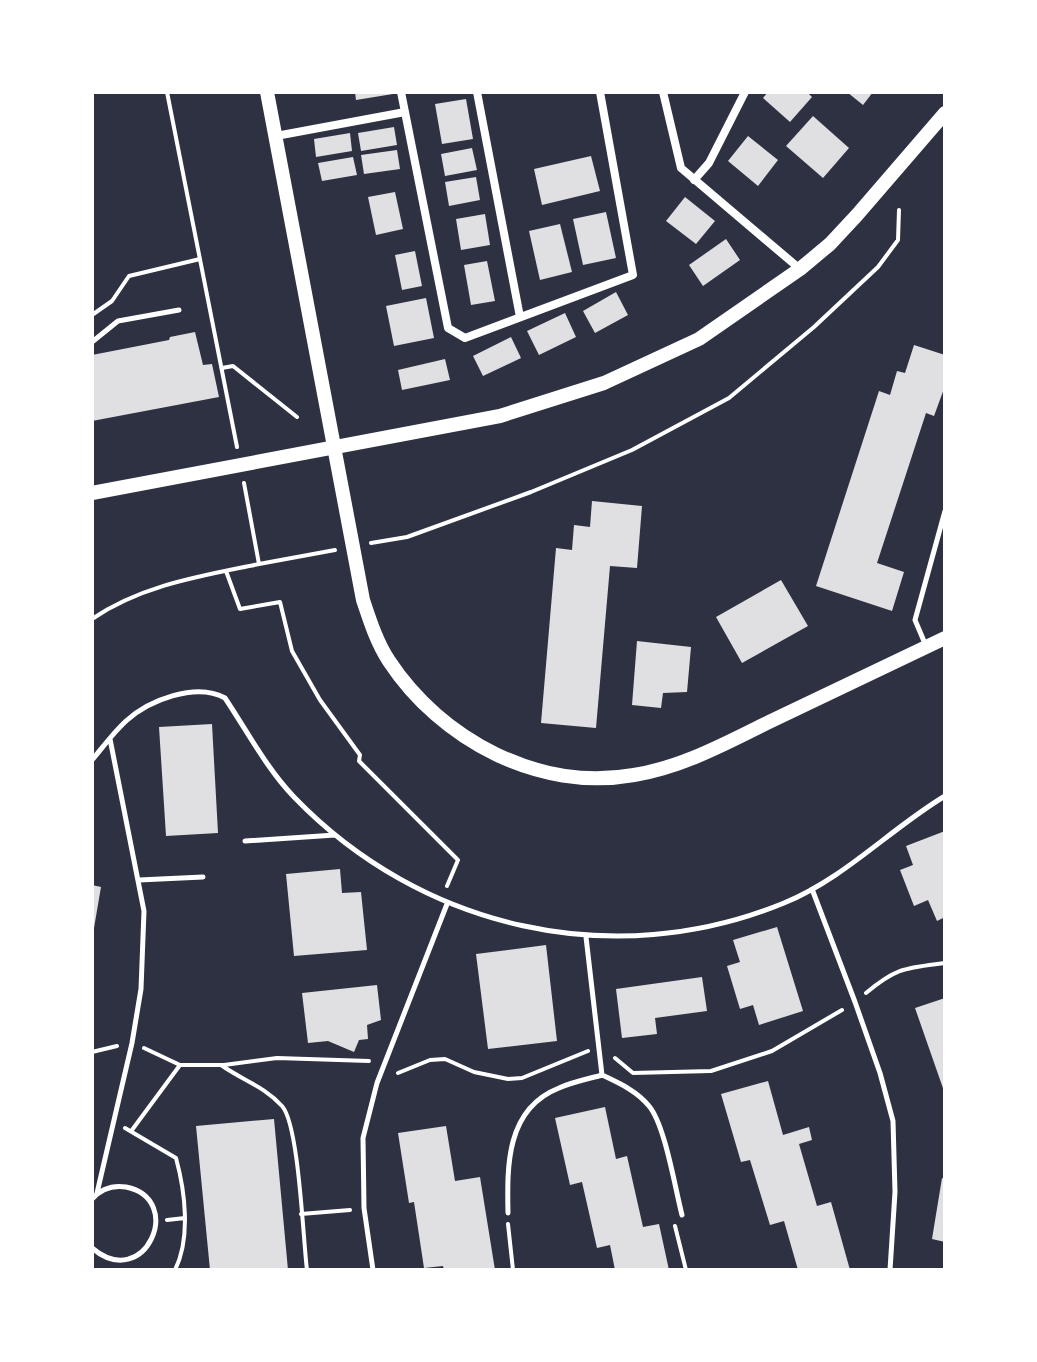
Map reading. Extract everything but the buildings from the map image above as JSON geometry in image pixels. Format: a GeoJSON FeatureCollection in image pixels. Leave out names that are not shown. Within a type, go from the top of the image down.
{"type":"FeatureCollection","features":[{"type":"Feature","properties":{"kind":"street"},"geometry":{"type":"LineString","coordinates":[[267,92],[358,582],[373,629],[387,658],[418,698],[454,731],[496,755],[545,772],[616,777],[677,764],[945,638]]}},
{"type":"Feature","properties":{"kind":"street"},"geometry":{"type":"LineString","coordinates":[[401,92],[448,328],[465,338],[633,275],[600,92]]}},
{"type":"Feature","properties":{"kind":"street"},"geometry":{"type":"LineString","coordinates":[[477,92],[520,317]]}},
{"type":"Feature","properties":{"kind":"street"},"geometry":{"type":"LineString","coordinates":[[663,92],[678,163],[800,269]]}},
{"type":"Feature","properties":{"kind":"street"},"geometry":{"type":"LineString","coordinates":[[694,180],[709,163],[745,92]]}},
{"type":"Feature","properties":{"kind":"street"},"geometry":{"type":"LineString","coordinates":[[276,136],[405,112]]}},
{"type":"Feature","properties":{"kind":"street"},"geometry":{"type":"LineString","coordinates":[[92,493],[500,416],[604,383],[699,339],[800,269],[830,244],[945,113]]}},
{"type":"Feature","properties":{"kind":"lane"},"geometry":{"type":"LineString","coordinates":[[92,342],[118,321],[179,310]]}},
{"type":"Feature","properties":{"kind":"lane"},"geometry":{"type":"LineString","coordinates":[[926,647],[915,620],[945,512]]}},
{"type":"Feature","properties":{"kind":"lane"},"geometry":{"type":"LineString","coordinates":[[92,760],[127,720],[147,706],[181,694],[211,691],[225,698],[292,796],[335,835],[372,861],[444,902],[538,930],[586,937],[649,936],[730,921],[785,903],[835,876],[945,796]]}},
{"type":"Feature","properties":{"kind":"lane"},"geometry":{"type":"LineString","coordinates":[[97,1193],[132,1043],[141,989],[144,926],[139,880],[110,738]]}},
{"type":"Feature","properties":{"kind":"lane"},"geometry":{"type":"LineString","coordinates":[[245,841],[335,835]]}},
{"type":"Feature","properties":{"kind":"lane"},"geometry":{"type":"LineString","coordinates":[[139,880],[203,877]]}},
{"type":"Feature","properties":{"kind":"lane"},"geometry":{"type":"LineString","coordinates":[[812,889],[880,1073],[893,1121],[896,1169],[890,1270]]}},
{"type":"Feature","properties":{"kind":"lane"},"geometry":{"type":"LineString","coordinates":[[373,1270],[364,1208],[363,1138],[377,1083],[444,902]]}},
{"type":"Feature","properties":{"kind":"lane"},"geometry":{"type":"LineString","coordinates":[[586,937],[602,1075]]}},
{"type":"Feature","properties":{"kind":"lane"},"geometry":{"type":"LineString","coordinates":[[508,1213],[507,1166],[518,1124],[543,1096],[558,1088],[602,1075],[635,1093],[657,1118],[682,1215]]}},
{"type":"Feature","properties":{"kind":"lane"},"geometry":{"type":"LineString","coordinates":[[92,1199],[108,1188],[121,1186],[133,1189],[143,1195],[156,1216],[153,1240],[136,1257],[112,1260],[92,1248]]}},
{"type":"Feature","properties":{"kind":"path"},"geometry":{"type":"LineString","coordinates":[[167,92],[224,382]]}},
{"type":"Feature","properties":{"kind":"path"},"geometry":{"type":"LineString","coordinates":[[407,537],[531,492],[632,450],[729,398],[814,327],[878,267],[898,240],[899,210]]}},
{"type":"Feature","properties":{"kind":"path"},"geometry":{"type":"LineString","coordinates":[[92,315],[112,301],[129,276],[200,259]]}},
{"type":"Feature","properties":{"kind":"path"},"geometry":{"type":"LineString","coordinates":[[222,368],[233,366],[297,417]]}},
{"type":"Feature","properties":{"kind":"path"},"geometry":{"type":"LineString","coordinates":[[257,554],[259,564]]}},
{"type":"Feature","properties":{"kind":"path"},"geometry":{"type":"LineString","coordinates":[[92,619],[115,603],[163,584],[273,561]]}},
{"type":"Feature","properties":{"kind":"path"},"geometry":{"type":"LineString","coordinates":[[226,571],[240,609],[280,602],[292,651],[320,700],[360,755],[359,761],[458,860],[444,902]]}},
{"type":"Feature","properties":{"kind":"path"},"geometry":{"type":"LineString","coordinates":[[611,1049],[617,1061],[633,1073],[711,1071],[772,1051],[855,1002],[886,976],[906,968],[945,963]]}},
{"type":"Feature","properties":{"kind":"path"},"geometry":{"type":"LineString","coordinates":[[92,1052],[132,1043],[180,1065],[220,1065],[277,1058],[369,1061]]}},
{"type":"Feature","properties":{"kind":"path"},"geometry":{"type":"LineString","coordinates":[[398,1073],[430,1060],[445,1059],[474,1072],[508,1079],[522,1078],[559,1066],[583,1052]]}},
{"type":"Feature","properties":{"kind":"path"},"geometry":{"type":"LineString","coordinates":[[175,1270],[184,1239],[185,1218],[176,1158],[132,1130],[180,1065]]}},
{"type":"Feature","properties":{"kind":"path"},"geometry":{"type":"LineString","coordinates":[[220,1065],[269,1094],[290,1118],[307,1270]]}},
{"type":"Feature","properties":{"kind":"path"},"geometry":{"type":"LineString","coordinates":[[301,1214],[364,1208]]}},
{"type":"Feature","properties":{"kind":"path"},"geometry":{"type":"LineString","coordinates":[[508,1213],[513,1270]]}},
{"type":"Feature","properties":{"kind":"path"},"geometry":{"type":"LineString","coordinates":[[673,1217],[686,1270]]}}]}
